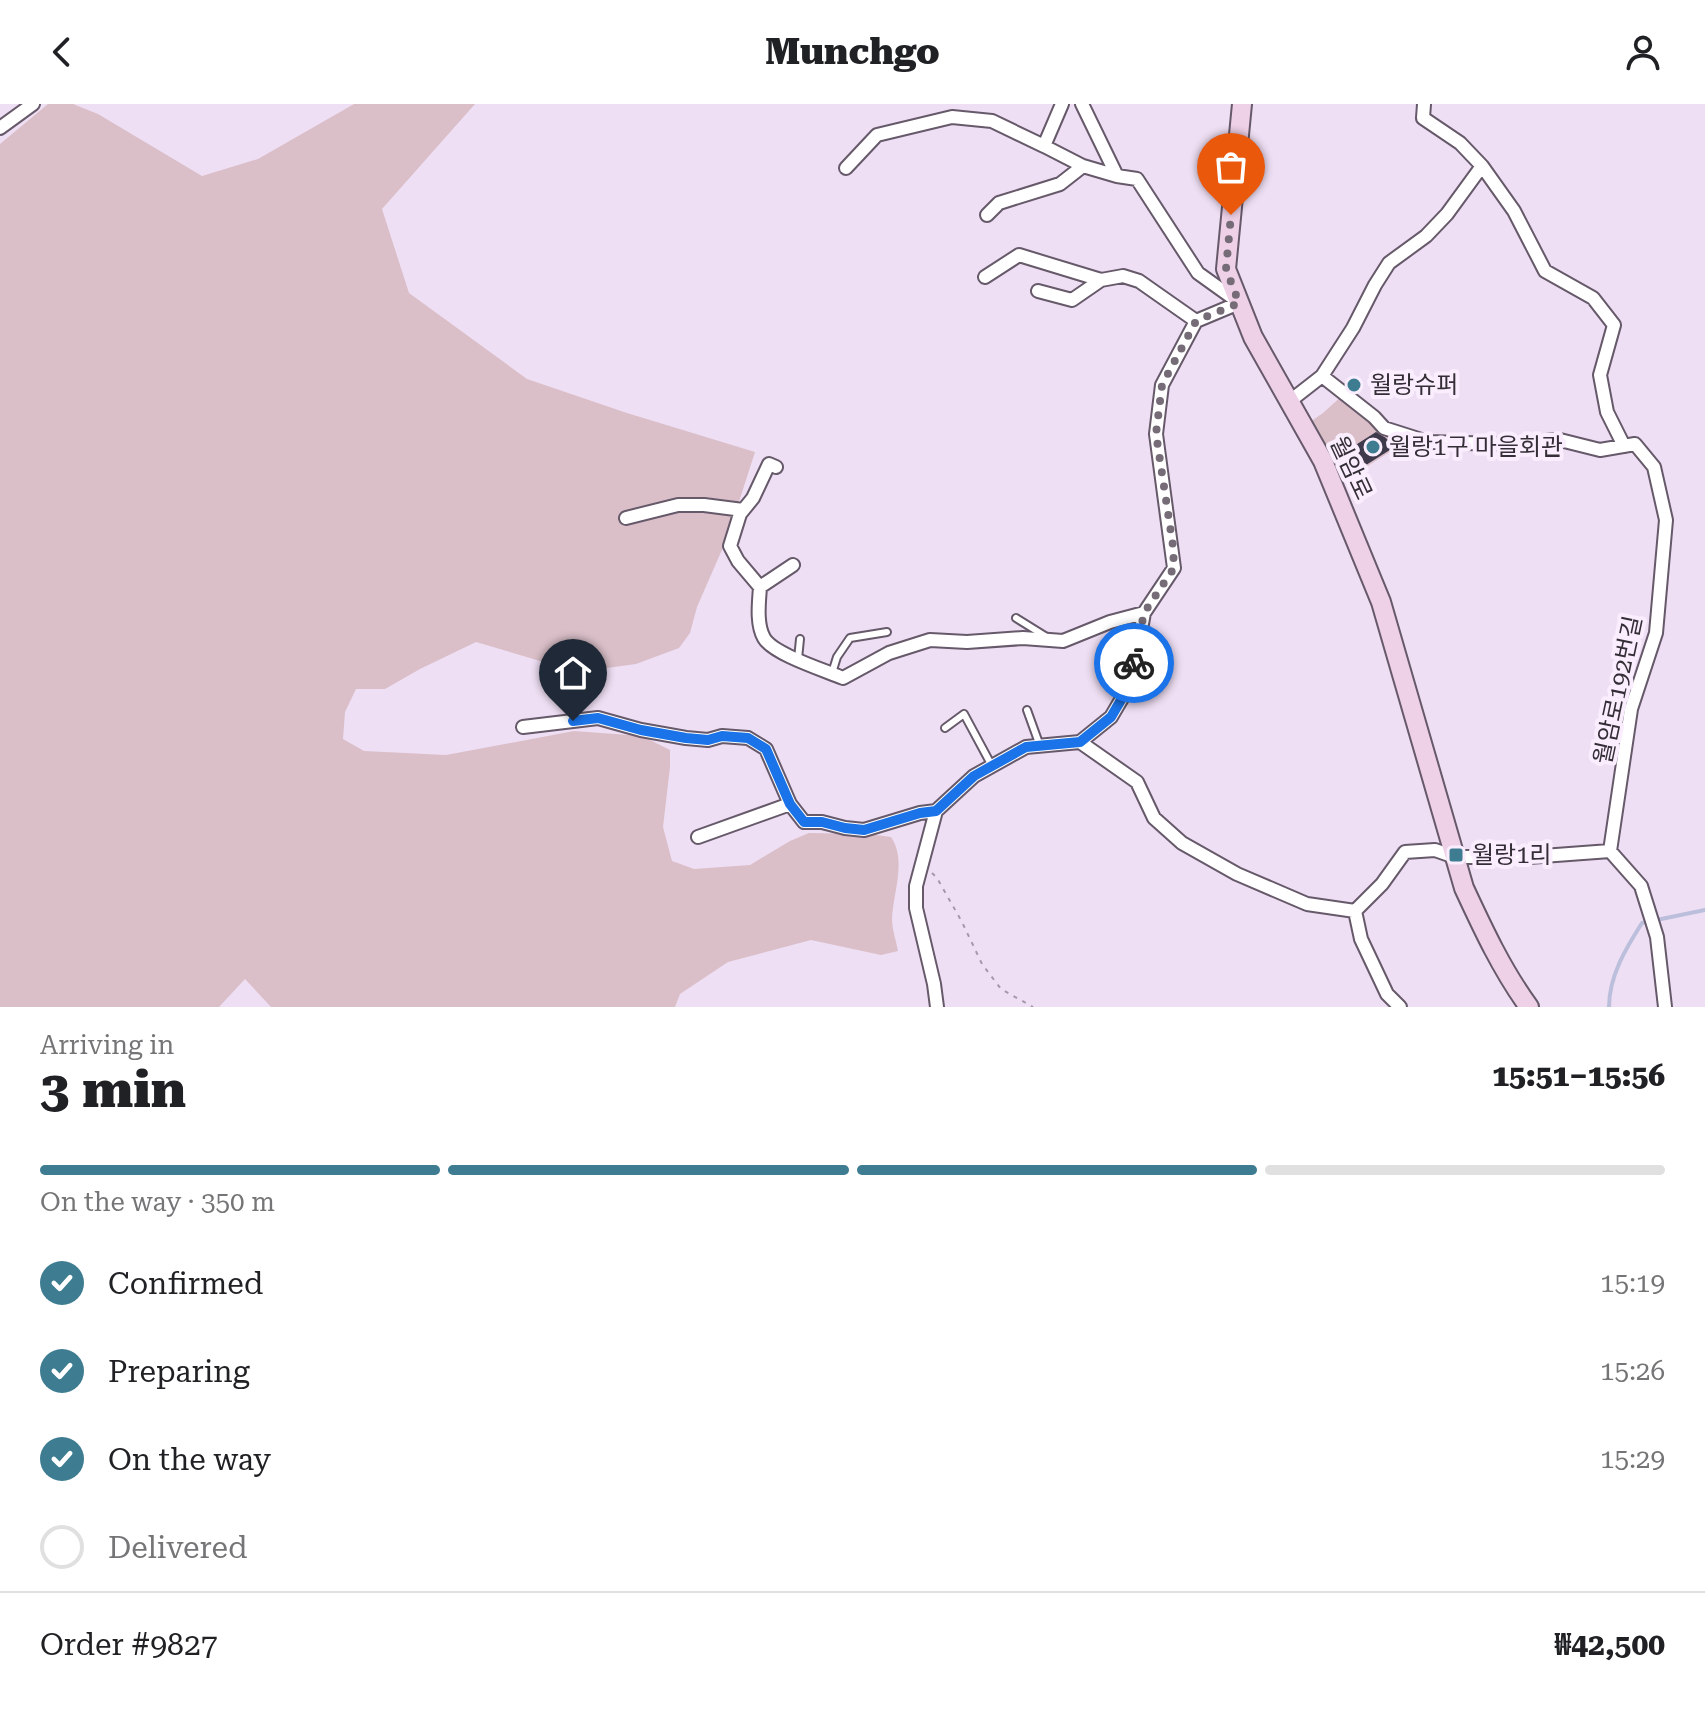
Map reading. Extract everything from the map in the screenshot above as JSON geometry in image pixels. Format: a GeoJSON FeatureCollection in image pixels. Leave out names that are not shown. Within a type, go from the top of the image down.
{"type":"FeatureCollection","features":[{"type":"Feature","properties":{"kind":"street"},"geometry":{"type":"LineString","coordinates":[[0,128],[33,104]]}},
{"type":"Feature","properties":{"kind":"street"},"geometry":{"type":"LineString","coordinates":[[1044,146],[1062,104]]}},
{"type":"Feature","properties":{"kind":"street"},"geometry":{"type":"LineString","coordinates":[[1082,104],[1117,176]]}},
{"type":"Feature","properties":{"kind":"street","name":"월암로"},"geometry":{"type":"LineString","coordinates":[[1242,104],[1226,269],[1253,337],[1323,461],[1353,529],[1381,602],[1464,888],[1484,931],[1529,1007]]}},
{"type":"Feature","properties":{"kind":"street"},"geometry":{"type":"LineString","coordinates":[[1322,376],[1384,428],[1428,442],[1501,444],[1560,440],[1600,450],[1624,446],[1607,412],[1600,375],[1614,325],[1593,298],[1545,271],[1514,211],[1482,166],[1460,143],[1423,118],[1424,104]]}},
{"type":"Feature","properties":{"kind":"street"},"geometry":{"type":"LineString","coordinates":[[846,168],[877,135],[952,117],[992,121],[1083,166],[1137,179],[1198,273],[1239,303]]}},
{"type":"Feature","properties":{"kind":"street"},"geometry":{"type":"LineString","coordinates":[[987,215],[999,203],[1060,184],[1083,166]]}},
{"type":"Feature","properties":{"kind":"street"},"geometry":{"type":"LineString","coordinates":[[1290,401],[1322,376],[1389,263],[1426,236],[1447,214],[1482,166]]}},
{"type":"Feature","properties":{"kind":"street"},"geometry":{"type":"LineString","coordinates":[[985,277],[1019,255],[1101,280]]}},
{"type":"Feature","properties":{"kind":"street"},"geometry":{"type":"LineString","coordinates":[[1038,291],[1072,300],[1101,280],[1123,276],[1139,281],[1196,321]]}},
{"type":"Feature","properties":{"kind":"street"},"geometry":{"type":"LineString","coordinates":[[937,1007],[916,908],[916,886],[936,811],[974,776],[1026,747],[1080,742],[1111,717],[1131,683],[1144,613],[1174,568],[1156,434],[1162,385],[1196,321],[1239,303]]}},
{"type":"Feature","properties":{"kind":"street","name":"월암로192번길"},"geometry":{"type":"LineString","coordinates":[[1610,851],[1631,709],[1656,633],[1666,520],[1654,467],[1635,444],[1624,446]]}},
{"type":"Feature","properties":{"kind":"street"},"geometry":{"type":"LineString","coordinates":[[776,467],[769,464],[753,498],[740,514],[730,546],[738,561],[760,587],[758,610],[762,636],[773,649],[843,678],[889,653],[930,640],[967,642],[1023,638],[1063,641],[1110,622],[1144,613]]}},
{"type":"Feature","properties":{"kind":"street"},"geometry":{"type":"LineString","coordinates":[[626,518],[678,505],[743,510]]}},
{"type":"Feature","properties":{"kind":"street"},"geometry":{"type":"LineString","coordinates":[[760,587],[793,565]]}},
{"type":"Feature","properties":{"kind":"street"},"geometry":{"type":"LineString","coordinates":[[523,727],[598,718],[686,738],[748,738],[766,749],[790,804],[804,822],[864,830],[936,811]]}},
{"type":"Feature","properties":{"kind":"street"},"geometry":{"type":"LineString","coordinates":[[1080,742],[1137,782],[1154,818],[1182,843],[1237,874],[1307,904],[1355,911]]}},
{"type":"Feature","properties":{"kind":"street"},"geometry":{"type":"LineString","coordinates":[[698,837],[790,804]]}},
{"type":"Feature","properties":{"kind":"street"},"geometry":{"type":"LineString","coordinates":[[1355,911],[1382,884],[1405,852],[1435,850],[1455,857],[1529,857],[1610,851],[1641,886],[1657,937],[1665,1007]]}},
{"type":"Feature","properties":{"kind":"street"},"geometry":{"type":"LineString","coordinates":[[1355,911],[1361,939],[1387,994],[1400,1007]]}},
{"type":"Feature","properties":{"kind":"lane"},"geometry":{"type":"LineString","coordinates":[[1016,618],[1052,640]]}},
{"type":"Feature","properties":{"kind":"lane"},"geometry":{"type":"LineString","coordinates":[[832,673],[837,657],[850,638],[887,632]]}},
{"type":"Feature","properties":{"kind":"lane"},"geometry":{"type":"LineString","coordinates":[[798,659],[800,639]]}},
{"type":"Feature","properties":{"kind":"lane"},"geometry":{"type":"LineString","coordinates":[[1027,710],[1040,746]]}},
{"type":"Feature","properties":{"kind":"lane"},"geometry":{"type":"LineString","coordinates":[[945,728],[964,714],[992,766]]}},
{"type":"Feature","properties":{"kind":"path"},"geometry":{"type":"LineString","coordinates":[[922,864],[937,878],[982,964],[1001,989],[1033,1007]]}},
{"type":"Feature","properties":{"kind":"shaded area"},"geometry":{"type":"Polygon","coordinates":[[[48,104],[73,104],[98,114],[202,176],[258,159],[354,104],[475,104],[382,209],[409,293],[527,379],[755,452],[728,536],[697,607],[690,633],[679,648],[636,664],[577,672],[476,642],[385,689],[356,689],[345,712],[343,739],[364,751],[446,755],[574,731],[642,736],[670,750],[663,827],[672,861],[694,869],[750,865],[809,833],[891,837],[896,846],[899,866],[892,919],[898,951],[881,955],[811,940],[728,962],[680,994],[675,1007],[271,1007],[245,979],[219,1007],[0,1007],[0,144],[48,104]]]}},
{"type":"Feature","properties":{"kind":"shaded area"},"geometry":{"type":"Polygon","coordinates":[[[1344,394],[1384,428],[1396,448],[1366,467],[1332,482],[1304,426],[1344,394]]]}},
{"type":"Feature","properties":{"kind":"building","name":"월랑1구 마을회관"},"geometry":{"type":"Polygon","coordinates":[[[1376,432],[1386,438],[1393,448],[1366,465],[1354,446],[1376,432]]]}},
{"type":"Feature","properties":{"kind":"waterway"},"geometry":{"type":"LineString","coordinates":[[1609,1007],[1615,973],[1642,923],[1705,910]]}},
{"type":"Feature","properties":{"kind":"way so far"},"geometry":{"type":"LineString","coordinates":[[1134,663],[1144,613],[1174,568],[1156,434],[1162,385],[1196,321],[1239,303],[1226,269],[1231,215]]}},
{"type":"Feature","properties":{"kind":"place","name":"월랑슈퍼"},"geometry":{"type":"Point","coordinates":[1354,385]}},
{"type":"Feature","properties":{"kind":"place","name":"월랑1구 마을회관"},"geometry":{"type":"Point","coordinates":[1373,447]}},
{"type":"Feature","properties":{"kind":"place","name":"월랑1리"},"geometry":{"type":"Point","coordinates":[1456,855]}},
{"type":"Feature","properties":{"kind":"route"},"geometry":{"type":"LineString","coordinates":[[573,721],[598,718],[686,738],[748,738],[766,749],[790,804],[804,822],[864,830],[936,811],[974,776],[1026,747],[1080,742],[1111,717],[1131,683],[1134,663]]}}]}
